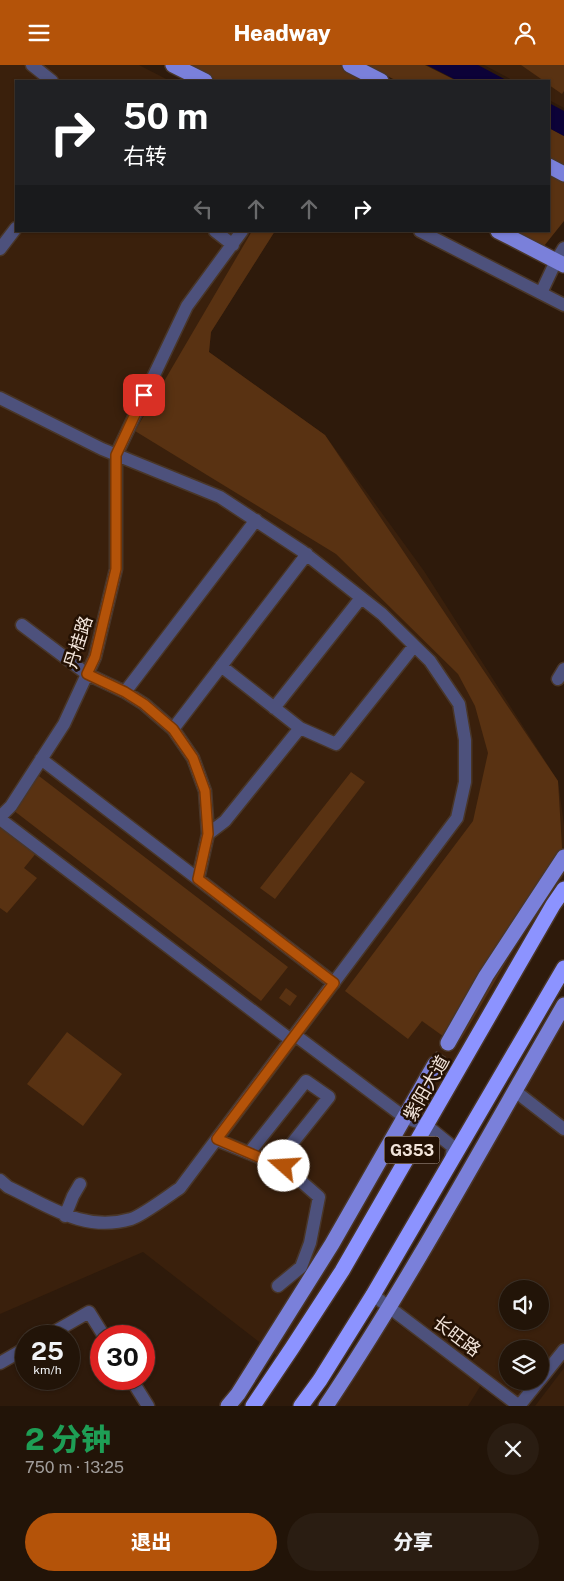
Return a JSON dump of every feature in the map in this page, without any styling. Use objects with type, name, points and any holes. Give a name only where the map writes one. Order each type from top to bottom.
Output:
[{"type":"highway","name":"紫阳大道","points":[[253,1406],[342,1271],[564,889]]},
{"type":"highway","name":"G353","points":[[302,1406],[320,1381],[373,1295],[564,968]]},
{"type":"main road","points":[[173,65],[203,80]]},
{"type":"main road","points":[[350,65],[379,80]]},
{"type":"main road","points":[[550,167],[564,174]]},
{"type":"main road","points":[[500,232],[561,258]]},
{"type":"main road","points":[[448,1043],[486,976],[564,857]]},
{"type":"main road","points":[[326,1406],[389,1307],[564,1005]]},
{"type":"main road","points":[[228,1406],[238,1394],[332,1244],[435,1064]]},
{"type":"street","points":[[32,65],[51,80]]},
{"type":"street","points":[[0,249],[15,229]]},
{"type":"street","points":[[216,232],[233,245]]},
{"type":"street","points":[[116,455],[187,306],[241,232]]},
{"type":"street","points":[[422,232],[564,305]]},
{"type":"street","points":[[541,293],[561,258]]},
{"type":"street","points":[[0,398],[116,455],[220,497],[307,554],[382,613],[430,661],[459,704],[465,739],[465,782],[457,818],[180,1188],[132,1218],[100,1224],[65,1216],[0,1181]]},
{"type":"street","name":"丹桂路","points":[[0,818],[10,806],[64,724],[95,657],[116,569],[116,455]]},
{"type":"street","points":[[125,692],[256,520]]},
{"type":"street","points":[[173,729],[307,554]]},
{"type":"street","points":[[274,708],[362,598]]},
{"type":"street","points":[[22,625],[87,674],[125,692],[144,704],[173,729],[193,758],[205,791],[208,834],[198,879]]},
{"type":"street","points":[[221,666],[300,728],[336,744],[414,645]]},
{"type":"street","points":[[208,834],[225,821],[300,728]]},
{"type":"street","points":[[41,759],[334,983]]},
{"type":"street","points":[[0,818],[293,1037],[404,1117],[426,1125],[454,1147],[451,1160]]},
{"type":"street","points":[[249,1153],[306,1081],[329,1097],[278,1161]]},
{"type":"street","points":[[514,1091],[564,1129]]},
{"type":"street","points":[[217,1139],[261,1158],[278,1161],[319,1197],[310,1243],[301,1267],[278,1286]]},
{"type":"street","points":[[65,1216],[80,1184]]},
{"type":"street","name":"长旺路","points":[[373,1295],[519,1406]]},
{"type":"street","points":[[66,1325],[89,1312],[97,1325]]},
{"type":"street","points":[[549,1369],[564,1349]]},
{"type":"street","points":[[0,1363],[15,1354]]},
{"type":"street","points":[[138,1390],[148,1406]]},
{"type":"street","points":[[519,1406],[532,1390]]},
{"type":"shaded area","points":[[0,65],[139,65],[168,80],[15,80],[15,232],[274,232],[211,332],[209,352],[325,435],[424,571],[558,781],[564,825],[564,875],[349,1257],[280,1358],[143,1252],[0,1314]]},
{"type":"shaded area","points":[[186,65],[340,65],[369,80],[216,80]]},
{"type":"shaded area","points":[[366,65],[425,65],[455,80],[395,80]]},
{"type":"shaded area","points":[[427,65],[478,65],[506,80],[456,80]]},
{"type":"shaded area","points":[[484,65],[564,65],[564,108],[550,101],[550,80],[512,80]]},
{"type":"shaded area","points":[[521,65],[564,65],[564,91],[562,94],[550,86],[550,80],[543,80]]},
{"type":"shaded area","points":[[550,104],[564,111],[564,136],[550,129]]},
{"type":"shaded area","points":[[550,129],[564,136],[564,168],[550,161]]},
{"type":"shaded area","points":[[550,173],[564,180],[564,221],[544,246],[516,232],[550,232]]},
{"type":"shaded area","points":[[251,232],[274,232],[211,332],[209,352],[325,435],[558,781],[563,864],[466,1031],[461,1039],[454,1044],[422,1021],[408,1039],[345,991],[473,821],[488,753],[475,706],[458,674],[336,554],[135,431]]},
{"type":"shaded area","points":[[351,772],[365,782],[275,899],[260,888]]},
{"type":"shaded area","points":[[39,776],[288,967],[261,1001],[13,810]]},
{"type":"shaded area","points":[[0,825],[37,852],[24,868],[37,878],[7,913],[0,908]]},
{"type":"shaded area","points":[[286,988],[297,996],[290,1006],[279,998]]},
{"type":"shaded area","points":[[564,1016],[564,1124],[521,1089]]},
{"type":"shaded area","points":[[67,1032],[122,1074],[83,1126],[27,1084]]},
{"type":"shaded area","points":[[519,1098],[564,1134],[564,1342],[549,1361],[549,1340],[499,1340],[499,1384],[396,1307]]},
{"type":"shaded area","points":[[390,1318],[481,1385],[468,1406],[330,1406]]},
{"type":"shaded area","points":[[564,1368],[564,1406],[535,1406]]},
{"type":"shaded area","points":[[507,1390],[527,1390],[520,1400]]},
{"type":"tunnel","points":[[435,1064],[448,1043]]},
{"type":"route","points":[[144,395],[116,455],[116,569],[95,657],[87,674],[125,692],[144,704],[173,729],[193,758],[205,791],[208,834],[198,879],[334,983],[217,1139],[261,1158],[278,1161],[284,1166]]}]
